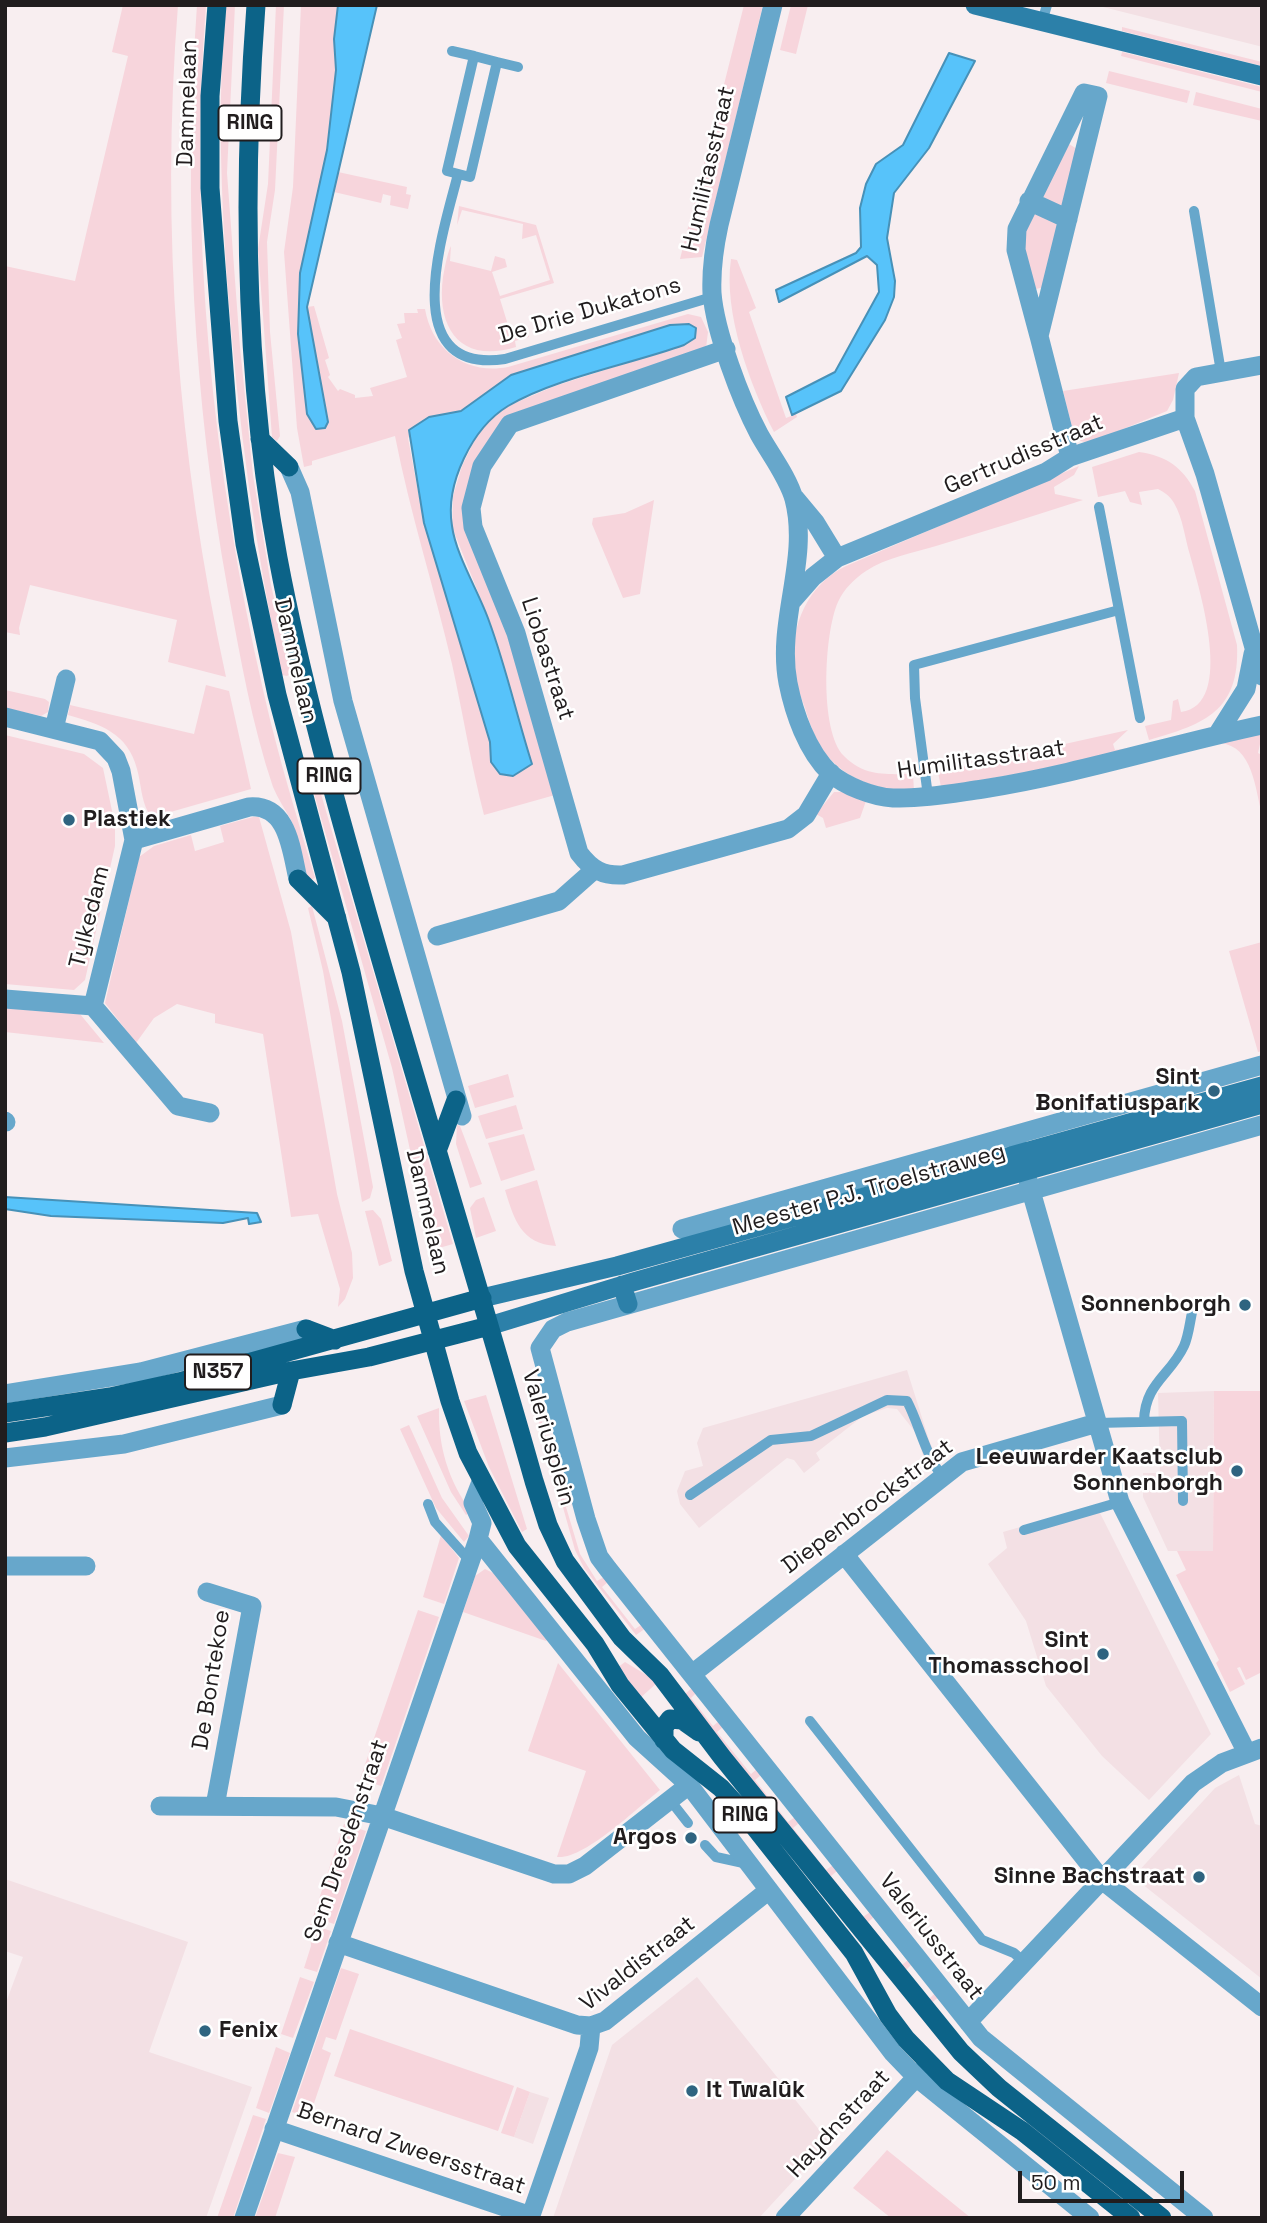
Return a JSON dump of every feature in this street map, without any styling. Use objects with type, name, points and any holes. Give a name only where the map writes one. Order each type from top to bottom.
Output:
[{"type":"main road","name":"Dammelaan","points":[[217,5],[211,96],[210,188],[230,433],[255,598],[277,695],[338,919],[426,1314]]},
{"type":"main road","name":"Dammelaan","points":[[256,5],[248,168],[247,256],[260,439],[277,555],[320,742],[482,1298]]},
{"type":"main road","points":[[975,5],[1045,14],[1262,76]]},
{"type":"main road","points":[[260,439],[289,467]]},
{"type":"main road","points":[[298,879],[338,919]]},
{"type":"main road","name":"Meester P.J. Troelstraweg","points":[[489,1326],[1262,1087]]},
{"type":"main road","name":"Meester P.J. Troelstraweg","points":[[482,1298],[1262,1104]]},
{"type":"main road","points":[[437,1151],[459,1108]]},
{"type":"main road","points":[[672,1250],[682,1229]]},
{"type":"main road","points":[[622,1285],[628,1304]]},
{"type":"main road","name":"N357","points":[[5,1413],[122,1394],[335,1340],[482,1298]]},
{"type":"main road","name":"Valeriusplein","points":[[482,1298],[548,1525],[565,1561],[622,1638],[645,1659]]},
{"type":"main road","name":"RING","points":[[426,1314],[450,1401],[481,1482],[517,1546],[595,1644],[666,1751],[720,1788],[742,1811],[854,1953],[883,2008],[906,2039],[922,2071],[947,2081],[1022,2131],[1131,2218]]},
{"type":"main road","name":"N357","points":[[5,1433],[45,1427],[291,1371],[435,1342],[489,1326]]},
{"type":"main road","points":[[306,1329],[335,1340]]},
{"type":"main road","points":[[282,1405],[291,1371]]},
{"type":"main road","name":"RING","points":[[645,1659],[931,2019],[980,2070],[1162,2218]]},
{"type":"main road","points":[[666,1751],[662,1732],[667,1721],[675,1718],[708,1739]]},
{"type":"main road","points":[[947,2081],[961,2087],[972,2087],[981,2080],[980,2070]]},
{"type":"street","name":"Humilitasstraat","points":[[773,5],[719,225],[713,258],[712,297],[726,349],[748,411],[794,497],[815,522],[837,558]]},
{"type":"street","points":[[1039,335],[1098,96],[1084,93],[1030,201],[1015,239],[1039,335],[1070,457]]},
{"type":"street","points":[[1030,201],[1068,219]]},
{"type":"street","name":"Liobastraat","points":[[594,870],[579,853],[516,633],[472,527],[471,509],[477,478],[502,433],[521,418],[726,349]]},
{"type":"street","points":[[1262,365],[1196,377],[1189,382],[1183,400],[1185,418],[1205,474],[1262,676]]},
{"type":"street","name":"Gertrudisstraat","points":[[792,602],[813,577],[837,558],[1046,472],[1070,457],[1185,418]]},
{"type":"street","name":"Dammelaan","points":[[289,467],[300,492],[342,701],[459,1108]]},
{"type":"street","name":"Humilitasstraat","points":[[794,497],[797,525],[792,602],[783,652],[788,685],[806,738],[831,773],[876,795],[891,798],[928,796],[1102,766],[1217,734],[1262,725]]},
{"type":"street","points":[[1217,734],[1246,690],[1254,651]]},
{"type":"street","points":[[54,729],[66,679]]},
{"type":"street","points":[[5,717],[100,741],[116,758],[134,840],[249,807],[264,807],[276,813],[287,836],[298,879]]},
{"type":"street","points":[[437,936],[559,901],[594,870],[623,875],[796,827],[831,773]]},
{"type":"street","name":"Tylkedam","points":[[93,1006],[134,840]]},
{"type":"street","points":[[5,999],[93,1006],[178,1106],[210,1113]]},
{"type":"street","name":"Meester P.J. Troelstraweg","points":[[542,1363],[540,1348],[553,1329],[1023,1162],[1262,1065]]},
{"type":"street","name":"Meester P.J. Troelstraweg","points":[[682,1229],[1023,1162],[1262,1125]]},
{"type":"street","points":[[968,2022],[1193,1783],[1206,1771],[1254,1750],[1121,1502],[1023,1162]]},
{"type":"street","points":[[5,1394],[141,1372],[306,1329]]},
{"type":"street","name":"Valeriusplein","points":[[542,1363],[594,1545],[608,1569]]},
{"type":"street","points":[[5,1458],[124,1444],[282,1405]]},
{"type":"street","name":"Diepenbrockstraat","points":[[692,1674],[962,1462],[1097,1423]]},
{"type":"street","name":"Sem Dresdenstraat","points":[[244,2218],[478,1539],[482,1523],[473,1503],[481,1482]]},
{"type":"street","points":[[478,1539],[637,1738],[666,1751],[689,1785],[858,2004],[922,2071],[1090,2218]]},
{"type":"street","points":[[844,1554],[1102,1880],[1262,2007]]},
{"type":"street","points":[[5,1566],[86,1566]]},
{"type":"street","name":"Valeriusstraat","points":[[608,1569],[968,2022],[999,2054],[1204,2218]]},
{"type":"street","name":"De Bontekoe","points":[[207,1592],[252,1606],[215,1806]]},
{"type":"street","points":[[645,1659],[665,1642]]},
{"type":"street","points":[[160,1806],[336,1807],[382,1816],[554,1874],[569,1874],[585,1866],[689,1785]]},
{"type":"street","name":"Vivaldistraat","points":[[531,2217],[589,2048],[591,2026],[605,2021],[769,1890]]},
{"type":"street","points":[[338,1943],[577,2025],[591,2026]]},
{"type":"street","points":[[858,2004],[883,2008]]},
{"type":"street","name":"Haydnstraat","points":[[785,2218],[922,2071]]},
{"type":"street","name":"Bernard Zweersstraat","points":[[274,2129],[531,2217]]},
{"type":"lane","points":[[452,51],[518,67]]},
{"type":"lane","name":"De Drie Dukatons","points":[[474,56],[447,171],[458,174],[470,177],[497,62]]},
{"type":"lane","name":"De Drie Dukatons","points":[[458,174],[437,265],[433,302],[439,329],[451,345],[470,356],[492,361],[505,359],[712,297]]},
{"type":"lane","points":[[1194,211],[1221,372]]},
{"type":"lane","points":[[1099,508],[1140,718]]},
{"type":"lane","points":[[928,796],[915,698],[914,665],[1119,610]]},
{"type":"lane","points":[[1144,1421],[1144,1405],[1150,1390],[1184,1346],[1193,1308]]},
{"type":"lane","points":[[690,1495],[771,1440],[811,1436],[887,1400],[907,1401],[919,1423],[930,1461],[943,1477]]},
{"type":"lane","points":[[1097,1423],[1182,1421],[1183,1501]]},
{"type":"lane","points":[[1024,1531],[1121,1502]]},
{"type":"lane","points":[[428,1504],[435,1522],[469,1560]]},
{"type":"lane","points":[[810,1721],[982,1940],[1014,1953],[1024,1962]]},
{"type":"lane","points":[[670,1800],[688,1822]]},
{"type":"lane","points":[[705,1844],[716,1857],[750,1865]]},
{"type":"shaded area","points":[[123,5],[178,5],[171,174],[177,342],[196,510],[226,677],[168,662],[177,620],[30,585],[19,628],[20,635],[5,632],[5,266],[75,281],[128,56],[112,52]]},
{"type":"shaded area","points":[[197,5],[206,5],[200,177],[209,351],[218,438],[246,610],[275,740],[315,878],[310,880],[291,820],[273,787],[253,715],[228,591],[206,445],[191,226]]},
{"type":"shaded area","points":[[226,5],[235,5],[227,173],[240,347],[253,475],[271,585],[291,673],[287,676],[282,675],[256,532],[232,340],[223,220],[221,148]]},
{"type":"shaded area","points":[[276,5],[284,5],[275,190],[267,242],[270,332],[280,436],[277,441],[272,437],[258,249],[268,184]]},
{"type":"shaded area","points":[[301,5],[338,5],[334,39],[336,70],[327,150],[300,273],[298,334],[307,414],[316,428],[325,428],[328,422],[307,307],[314,306],[329,358],[325,360],[330,375],[328,377],[338,391],[340,389],[355,395],[355,398],[373,396],[370,388],[407,377],[396,340],[402,338],[397,324],[405,323],[404,313],[418,313],[417,309],[425,309],[429,324],[443,347],[465,363],[478,367],[508,367],[688,314],[701,317],[708,332],[706,348],[517,412],[471,476],[509,636],[555,795],[484,815],[452,664],[395,436],[312,461],[312,465],[304,467],[297,428],[284,252],[293,187]],"holes":[[[691,342],[555,386],[510,405],[492,417],[476,437],[462,466],[453,496],[452,527],[490,622],[505,678],[491,761],[490,742],[424,523],[408,438],[429,417],[461,411],[511,375]]]},
{"type":"shaded area","points":[[744,5],[763,5],[702,257],[680,259]]},
{"type":"shaded area","points":[[791,5],[808,5],[796,54],[780,50]]},
{"type":"shaded area","points":[[1095,5],[1262,5],[1262,47],[1259,46]]},
{"type":"shaded area","points":[[1122,27],[1262,62],[1262,66],[1122,31]]},
{"type":"shaded area","points":[[1122,52],[1262,87],[1262,92],[1121,56]]},
{"type":"shaded area","points":[[1109,71],[1190,91],[1187,103],[1106,83]]},
{"type":"shaded area","points":[[1196,92],[1262,109],[1262,121],[1193,105]]},
{"type":"shaded area","points":[[1069,144],[1077,149],[1061,208],[1040,195]]},
{"type":"shaded area","points":[[338,172],[407,187],[406,194],[411,195],[408,209],[390,205],[391,196],[383,194],[381,203],[334,192]]},
{"type":"shaded area","points":[[459,206],[536,225],[554,283],[500,299],[512,338],[528,334],[529,337],[515,341],[516,347],[480,351],[456,338],[444,312],[443,277],[451,246],[450,261],[491,271],[495,256],[505,259],[507,267],[492,272],[500,296],[550,280],[536,235],[522,239],[523,224],[462,210],[457,225]]},
{"type":"shaded area","points":[[1032,212],[1058,224],[1044,287],[1036,289],[1021,247]]},
{"type":"shaded area","points":[[731,259],[737,260],[756,308],[749,312],[786,418],[796,414],[797,417],[774,432],[740,348],[731,302]]},
{"type":"shaded area","points":[[1179,373],[1173,400],[1167,411],[1094,441],[1075,439],[1063,391]]},
{"type":"shaded area","points":[[1139,452],[1158,456],[1173,464],[1185,475],[1195,491],[1237,645],[1232,685],[1225,700],[1215,711],[1187,728],[1149,740],[1145,726],[1171,720],[1173,701],[1178,699],[1181,712],[1198,705],[1207,689],[1210,644],[1182,522],[1172,501],[1158,489],[1139,492],[1142,505],[1130,502],[1125,491],[1098,497],[1092,467]]},
{"type":"shaded area","points":[[1079,466],[1074,475],[1054,487],[1055,494],[1083,500],[890,559],[866,571],[846,589],[833,616],[827,658],[827,704],[836,743],[844,756],[860,768],[885,774],[913,774],[914,791],[872,785],[853,777],[835,764],[816,738],[794,673],[793,652],[799,622],[804,608],[821,584],[846,566]]},
{"type":"shaded area","points":[[654,500],[640,594],[623,598],[592,524],[593,518],[625,513]]},
{"type":"shaded area","points":[[206,685],[229,691],[251,789],[160,815],[148,812],[133,757],[120,738],[91,722],[68,715],[70,705],[194,734]]},
{"type":"shaded area","points":[[5,690],[45,699],[49,702],[48,712],[41,716],[5,708]]},
{"type":"shaded area","points":[[1128,730],[1113,744],[1115,750],[1128,748],[1085,762],[941,787],[938,772]]},
{"type":"shaded area","points":[[5,735],[84,754],[103,768],[115,825],[115,846],[85,980],[74,990],[5,984]]},
{"type":"shaded area","points":[[1262,735],[1258,753],[1262,755],[1262,814],[1246,760],[1231,746],[1220,743]]},
{"type":"shaded area","points":[[310,769],[314,770],[453,1244],[432,1250],[392,1068],[308,772]]},
{"type":"shaded area","points":[[834,792],[845,792],[866,801],[860,818],[826,828],[823,818],[816,814]]},
{"type":"shaded area","points":[[259,817],[291,932],[337,1194],[352,1253],[353,1278],[345,1299],[338,1307],[340,1289],[318,1214],[291,1217],[263,1034],[215,1023],[215,1014],[177,1004],[154,1018],[136,1043],[105,1003],[139,857],[154,846],[191,835],[195,851],[224,842],[220,826]]},
{"type":"shaded area","points":[[312,906],[342,1021],[373,1187],[370,1198],[362,1202],[323,971],[308,908]]},
{"type":"shaded area","points":[[1262,942],[1262,1051],[1258,1052],[1229,951]]},
{"type":"shaded area","points":[[5,1008],[80,1014],[104,1043],[5,1032]]},
{"type":"shaded area","points":[[508,1074],[514,1097],[475,1108],[468,1086]]},
{"type":"shaded area","points":[[516,1105],[523,1129],[486,1139],[478,1116]]},
{"type":"shaded area","points":[[457,1125],[460,1126],[482,1184],[470,1188],[456,1144]]},
{"type":"shaded area","points":[[524,1134],[535,1170],[501,1181],[488,1143]]},
{"type":"shaded area","points":[[537,1180],[556,1246],[544,1244],[527,1235],[516,1220],[505,1190]]},
{"type":"shaded area","points":[[484,1197],[496,1231],[476,1238],[470,1208],[476,1200]]},
{"type":"shaded area","points":[[373,1210],[381,1219],[392,1261],[379,1266],[365,1211]]},
{"type":"shaded area","points":[[907,1370],[929,1440],[934,1452],[941,1453],[926,1465],[916,1433],[897,1409],[887,1408],[863,1416],[816,1453],[820,1460],[804,1473],[794,1460],[787,1458],[699,1528],[680,1504],[677,1491],[685,1471],[703,1466],[697,1443],[703,1428]]},
{"type":"shaded area","points":[[541,1379],[542,1384],[532,1388],[547,1440],[554,1438],[556,1445],[549,1447],[564,1499],[571,1498],[573,1504],[566,1507],[580,1554],[597,1581],[604,1577],[608,1582],[602,1587],[635,1629],[644,1623],[646,1628],[636,1635],[584,1568],[575,1550],[528,1383]]},
{"type":"shaded area","points":[[1214,1391],[1213,1551],[1168,1551],[1143,1497],[1143,1473],[1160,1473],[1158,1393]]},
{"type":"shaded area","name":"Leeuwarder Kaatsclub Sonnenborgh","points":[[1214,1391],[1262,1391],[1262,1672],[1246,1680],[1240,1667],[1237,1668],[1245,1684],[1230,1692],[1216,1663],[1219,1660],[1176,1575],[1186,1570],[1177,1551],[1213,1551]]},
{"type":"shaded area","points":[[486,1395],[527,1529],[522,1532],[489,1467],[464,1401]]},
{"type":"shaded area","points":[[439,1408],[440,1435],[446,1462],[456,1487],[471,1511],[466,1515],[451,1492],[417,1416]]},
{"type":"shaded area","points":[[409,1425],[442,1498],[469,1536],[464,1542],[436,1508],[400,1429]]},
{"type":"shaded area","name":"Sint Thomasschool","points":[[1096,1505],[1211,1734],[1149,1800],[1102,1756],[1046,1686],[1026,1621],[988,1564],[1007,1548],[1003,1532]]},
{"type":"shaded area","points":[[441,1535],[459,1558],[444,1604],[423,1597]]},
{"type":"shaded area","points":[[485,1569],[493,1573],[550,1637],[546,1641],[463,1612],[475,1576]]},
{"type":"shaded area","points":[[418,1610],[439,1617],[381,1786],[360,1779]]},
{"type":"shaded area","points":[[625,1662],[658,1682],[639,1699],[617,1668]]},
{"type":"shaded area","points":[[558,1663],[660,1790],[595,1842],[568,1856],[557,1857],[586,1771],[528,1751]]},
{"type":"shaded area","points":[[694,1686],[698,1691],[691,1698],[713,1726],[719,1721],[723,1727],[717,1732],[751,1774],[757,1769],[761,1775],[755,1780],[788,1822],[795,1817],[799,1823],[793,1828],[826,1870],[833,1865],[837,1871],[831,1876],[863,1917],[870,1912],[874,1917],[868,1922],[902,1965],[908,1960],[911,1965],[906,1970],[929,1999],[936,1992],[940,1996],[929,2005],[684,1695]]},
{"type":"shaded area","name":"Sinne Bachstraat","points":[[1239,1775],[1255,1824],[1262,1826],[1262,1979],[1137,1880],[1135,1875],[1215,1788]]},
{"type":"shaded area","points":[[344,1824],[366,1831],[334,1924],[313,1917]]},
{"type":"shaded area","points":[[5,1879],[188,1942],[149,2052],[252,2087],[206,2218],[5,2218],[5,2005],[23,1957],[5,1951]]},
{"type":"shaded area","points":[[310,1924],[331,1931],[317,1972],[304,1968],[311,1946]]},
{"type":"shaded area","points":[[341,1968],[359,1974],[336,2040],[326,2037],[322,2049],[331,2053],[309,2118],[292,2112]]},
{"type":"shaded area","points":[[300,1977],[314,1982],[293,2038],[281,2034]]},
{"type":"shaded area","name":"It Twalûk","points":[[697,1977],[829,2142],[759,2218],[553,2218],[612,2045]]},
{"type":"shaded area","points":[[350,2029],[514,2086],[498,2131],[334,2076]]},
{"type":"shaded area","points":[[276,2047],[290,2053],[269,2113],[256,2108]]},
{"type":"shaded area","points":[[517,2087],[530,2092],[514,2137],[501,2133]]},
{"type":"shaded area","points":[[530,2092],[549,2098],[533,2144],[514,2137]]},
{"type":"shaded area","points":[[253,2115],[266,2119],[233,2218],[217,2218]]},
{"type":"shaded area","points":[[887,2150],[971,2218],[891,2218],[853,2188]]},
{"type":"shaded area","points":[[278,2153],[295,2157],[275,2218],[255,2218]]},
{"type":"water","points":[[338,5],[377,5],[307,307],[328,422],[325,428],[316,429],[307,414],[298,334],[300,273],[327,150],[336,70],[334,39]]},
{"type":"water","points":[[949,53],[975,61],[929,148],[894,193],[887,238],[895,281],[894,297],[885,320],[841,391],[792,415],[786,397],[835,372],[879,292],[877,265],[867,256],[779,302],[776,290],[856,253],[861,247],[860,208],[866,184],[876,164],[903,145]]},
{"type":"water","points":[[689,324],[696,328],[695,338],[684,345],[570,379],[508,406],[483,428],[464,458],[453,493],[451,510],[454,538],[495,638],[532,764],[513,776],[500,774],[491,762],[490,742],[424,523],[409,430],[429,417],[461,411],[511,375],[670,325]]},
{"type":"water","points":[[5,1197],[257,1213],[261,1222],[249,1224],[248,1218],[223,1223],[51,1216],[5,1209]]},
{"type":"place","name":"Plastiek","points":[[69,820]]},
{"type":"place","name":"Sint Bonifatiuspark","points":[[1214,1091]]},
{"type":"place","name":"Sonnenborgh","points":[[1245,1305]]},
{"type":"place","name":"Leeuwarder Kaatsclub Sonnenborgh","points":[[1237,1471]]},
{"type":"place","name":"Sint Thomasschool","points":[[1103,1654]]},
{"type":"place","name":"Argos","points":[[691,1838]]},
{"type":"place","name":"Sinne Bachstraat","points":[[1199,1877]]},
{"type":"place","name":"Fenix","points":[[205,2031]]},
{"type":"place","name":"It Twalûk","points":[[692,2091]]}]
